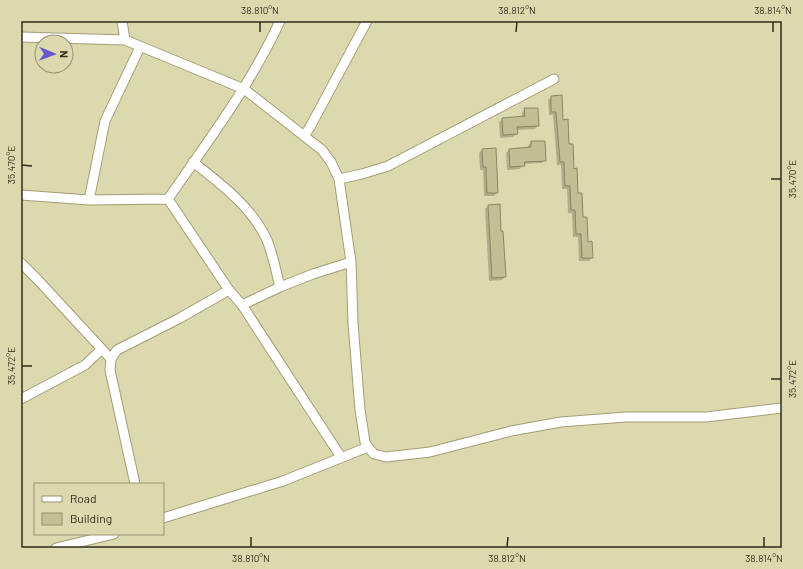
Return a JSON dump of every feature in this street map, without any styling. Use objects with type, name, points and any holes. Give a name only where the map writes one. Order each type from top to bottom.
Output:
[{"type":"street","points":[[122,21],[125,40]]},
{"type":"street","points":[[168,200],[193,162],[223,122],[244,89],[280,21]]},
{"type":"street","points":[[304,136],[367,21]]},
{"type":"street","points":[[21,36],[125,40],[244,89],[322,150],[340,179],[351,262],[357,381],[363,426],[368,447],[374,454],[382,457],[430,452],[511,431],[561,422],[626,417],[706,417],[782,408]]},
{"type":"street","points":[[89,200],[105,121],[140,47]]},
{"type":"street","points":[[340,179],[388,166],[554,79]]},
{"type":"street","points":[[193,162],[229,190],[254,217],[269,246],[280,287]]},
{"type":"street","points":[[21,196],[89,200],[168,200]]},
{"type":"street","points":[[168,200],[229,290],[242,305],[341,457]]},
{"type":"street","points":[[242,305],[280,287],[313,274],[351,262]]},
{"type":"street","points":[[21,263],[111,359]]},
{"type":"street","points":[[135,483],[110,370],[111,359],[118,350],[180,318],[229,290]]},
{"type":"street","points":[[21,399],[85,365],[102,349]]},
{"type":"street","points":[[164,518],[283,481],[368,447]]},
{"type":"street","points":[[56,548],[110,535]]},
{"type":"building","points":[[562,95],[563,120],[568,119],[569,144],[573,144],[574,169],[577,168],[578,193],[582,193],[583,217],[587,217],[588,242],[592,241],[593,258],[582,258],[581,234],[576,234],[575,210],[571,210],[570,186],[565,186],[564,162],[560,162],[556,112],[551,112],[551,96]]},
{"type":"building","points":[[524,108],[538,108],[539,126],[517,127],[518,134],[503,135],[502,118],[525,116]]},
{"type":"building","points":[[531,141],[545,141],[546,161],[524,162],[525,166],[510,167],[509,149],[531,147]]},
{"type":"building","points":[[496,148],[498,193],[487,193],[486,167],[483,167],[482,149]]},
{"type":"building","points":[[500,204],[501,231],[503,231],[506,277],[492,278],[488,205]]}]
